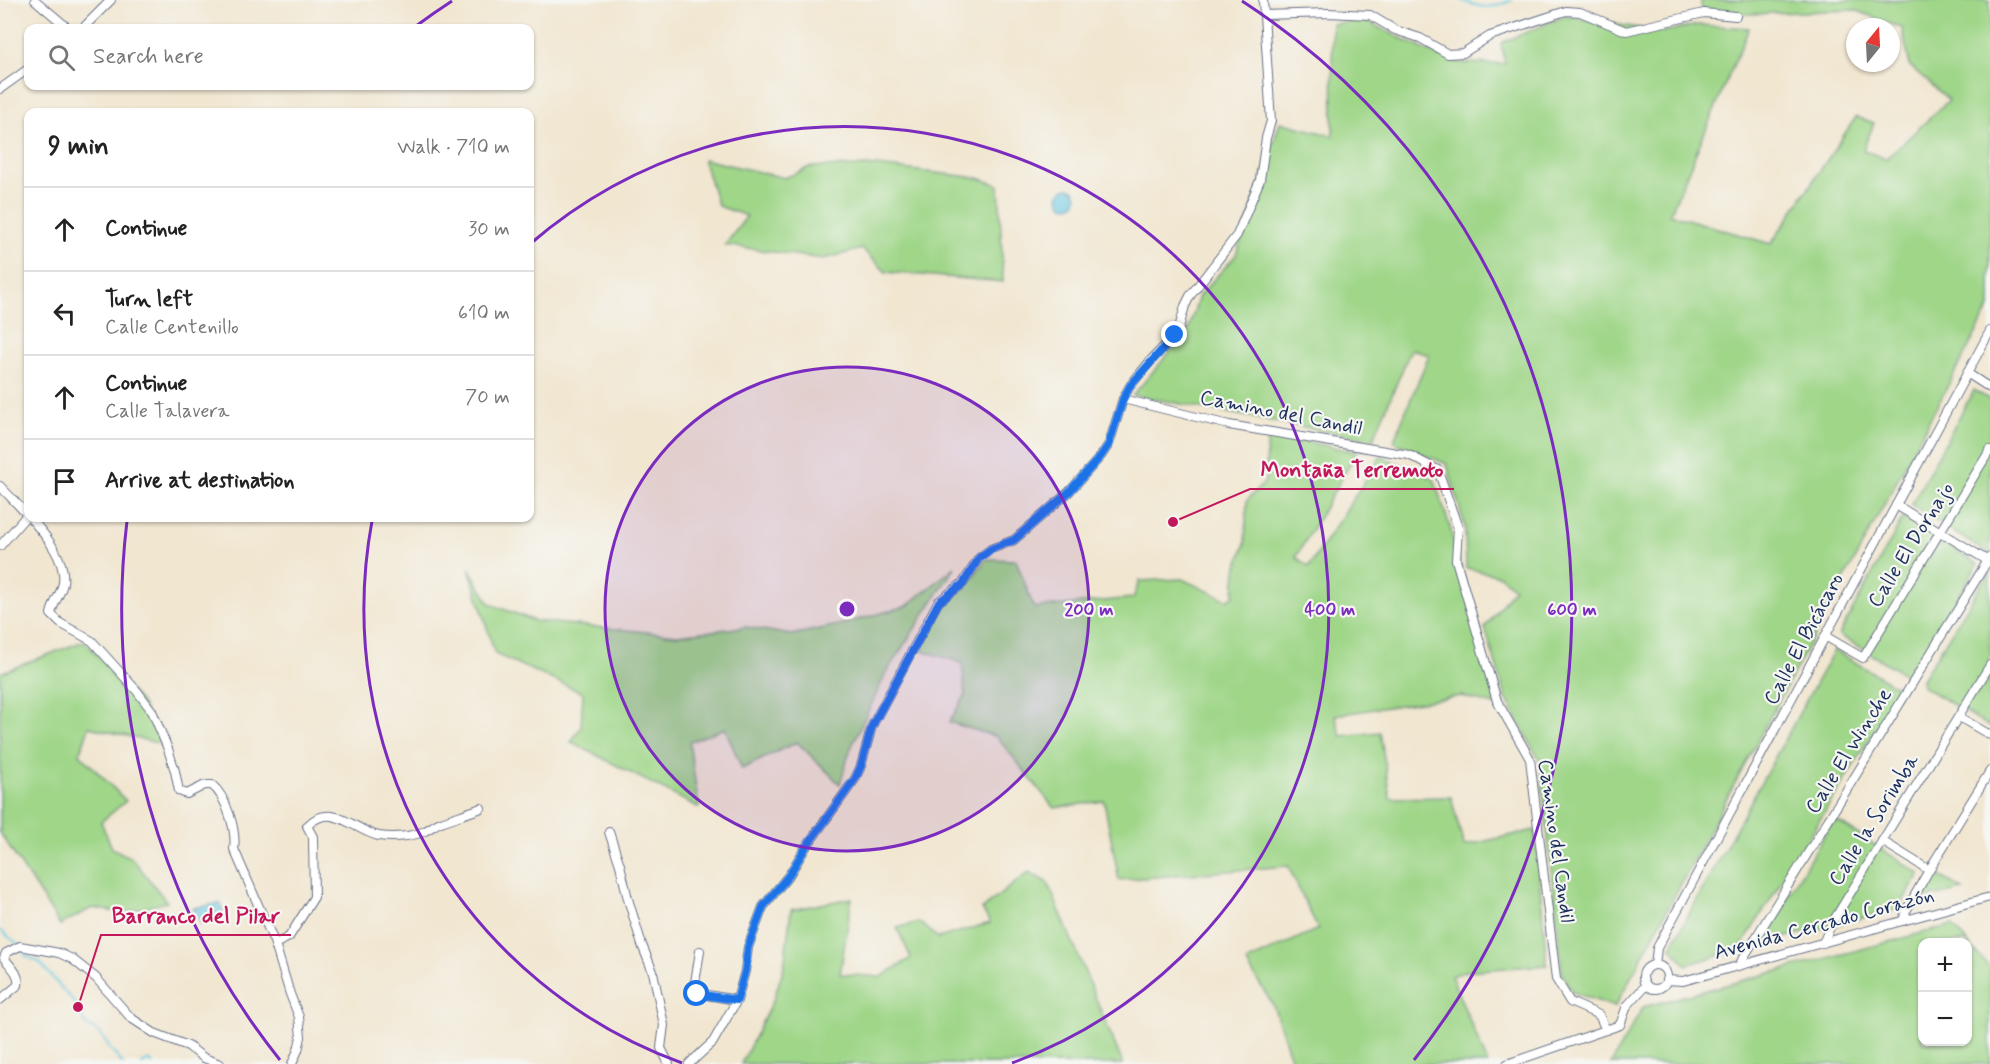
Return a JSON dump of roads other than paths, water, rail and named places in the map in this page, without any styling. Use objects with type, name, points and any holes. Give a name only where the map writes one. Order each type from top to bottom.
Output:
[{"type":"street","points":[[35,0],[63,24]]},
{"type":"street","points":[[86,24],[111,0]]},
{"type":"street","points":[[689,1064],[713,1042],[737,1000],[745,971],[748,947],[763,907],[789,875],[806,847],[855,779],[872,726],[939,602],[963,584],[979,558],[991,549],[1014,540],[1069,492],[1101,456],[1109,444],[1123,399],[1130,386],[1175,335],[1190,296],[1237,235],[1260,180],[1271,121],[1263,0]]},
{"type":"street","points":[[1264,15],[1328,13],[1370,15],[1395,30],[1420,38],[1448,54],[1462,53],[1490,36],[1566,11],[1580,12],[1626,31],[1704,13],[1736,16]]},
{"type":"street","points":[[0,89],[24,72]]},
{"type":"street","name":"Calle El Bicácaro","points":[[1655,965],[1657,948],[1990,331]]},
{"type":"street","points":[[1967,373],[1990,388]]},
{"type":"street","name":"Camino del Candil","points":[[1123,399],[1229,425],[1409,455],[1437,470],[1458,528],[1456,560],[1497,701],[1530,759],[1556,979],[1570,1002],[1599,1015],[1606,1030]]},
{"type":"street","name":"Calle El Dornajo","points":[[1825,636],[1863,658],[1990,450]]},
{"type":"street","points":[[0,486],[24,512]]},
{"type":"street","points":[[1896,505],[1989,560]]},
{"type":"street","points":[[0,546],[24,518]]},
{"type":"street","points":[[32,522],[56,552],[63,574],[63,584],[52,606],[51,614],[60,623],[92,641],[152,711],[168,749],[178,791],[187,794],[209,784],[216,788],[230,816],[234,849],[275,944],[301,1026],[298,1050],[292,1064]]},
{"type":"street","name":"Calle El Winche","points":[[1739,965],[1989,560]]},
{"type":"street","name":"Calle la Sorimba","points":[[1823,943],[1832,923],[1990,665]]},
{"type":"street","points":[[1959,717],[1990,735]]},
{"type":"street","points":[[1903,921],[1906,911],[1929,870],[1990,771]]},
{"type":"street","points":[[275,944],[289,937],[314,897],[313,837],[307,826],[315,819],[327,816],[339,817],[372,834],[400,837],[424,831],[481,808]]},
{"type":"street","points":[[609,832],[642,945],[653,972],[664,1025],[661,1048],[669,1064]]},
{"type":"street","points":[[1882,841],[1929,870]]},
{"type":"street","name":"Avenida Cercado Corazón","points":[[1666,980],[1683,981],[1990,897]]},
{"type":"street","points":[[0,1000],[18,986],[19,982],[15,970],[4,958],[6,953],[20,946],[59,953],[72,959],[96,978],[131,1018],[154,1034],[189,1046],[204,1058],[220,1064]]},
{"type":"street","points":[[700,951],[695,993],[737,1000]]},
{"type":"street","points":[[1655,965],[1661,967],[1666,973],[1666,980],[1664,985],[1652,989],[1643,980],[1643,974],[1647,968],[1655,965]]},
{"type":"street","points":[[1508,1064],[1620,1025],[1627,1005],[1646,985]]},
{"type":"street","points":[[1537,1054],[1541,1064]]},
{"type":"water","points":[[1064,188],[1072,188],[1077,193],[1075,204],[1064,206],[1059,201],[1059,193]]},
{"type":"water","points":[[220,903],[224,913],[201,924],[193,908]]},
{"type":"waterway","points":[[1461,0],[1486,7],[1512,0]]},
{"type":"waterway","points":[[0,930],[19,945]]},
{"type":"waterway","points":[[22,949],[26,956],[39,962],[78,1007],[85,1024],[100,1033],[123,1064]]},
{"type":"waterway","points":[[142,1064],[149,1060],[153,1064]]},
{"type":"place","name":"Montaña Terremoto","points":[[1173,522]]},
{"type":"place","name":"Barranco del Pilar","points":[[78,1007]]}]
